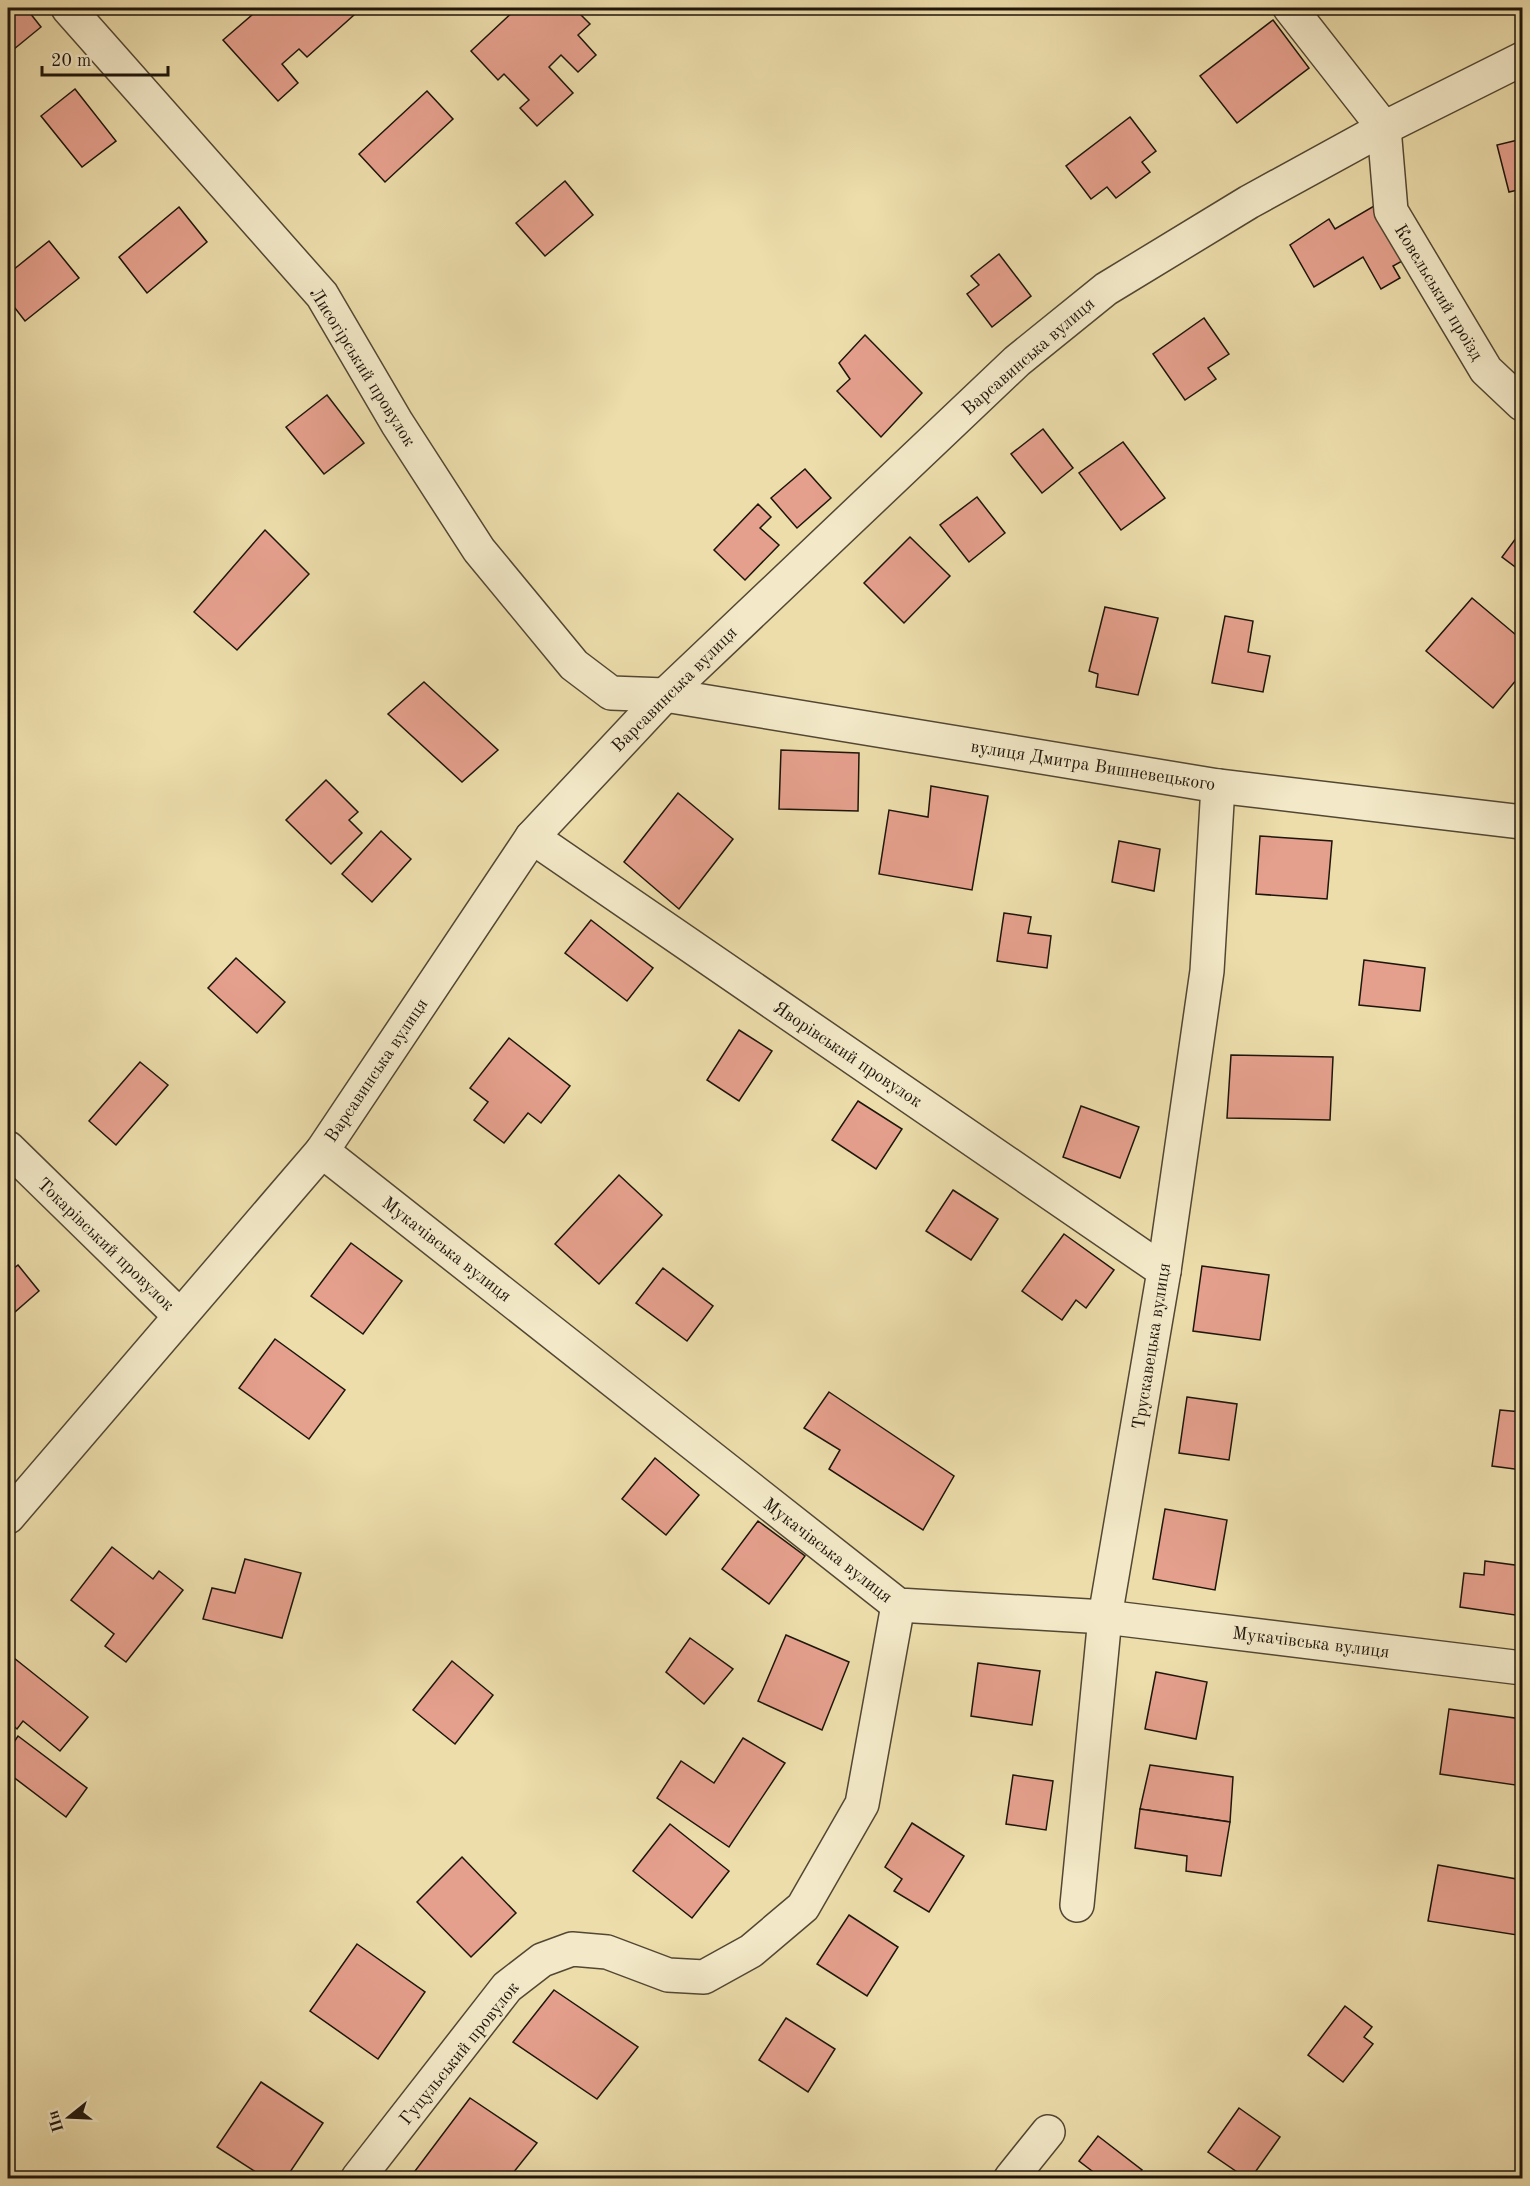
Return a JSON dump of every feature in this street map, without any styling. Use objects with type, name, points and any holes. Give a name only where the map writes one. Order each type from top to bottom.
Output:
[{"type":"street","name":"Лисогірський провулок","points":[[68,8],[322,295],[398,423],[479,550],[574,665],[611,693],[664,695]]},
{"type":"street","points":[[1290,8],[1384,128]]},
{"type":"street","name":"Варсавинська вулиця","points":[[8,1517],[322,1150],[531,837],[664,695],[1017,361],[1106,289],[1249,202],[1384,128],[1522,59]]},
{"type":"street","name":"Ковельський проїзд","points":[[1384,128],[1391,211],[1486,370],[1522,404]]},
{"type":"street","name":"вулиця Дмитра Вишневецького","points":[[664,695],[1218,786],[1522,822]]},
{"type":"street","name":"Трускавецька вулиця","points":[[1077,1905],[1106,1617],[1164,1271],[1207,971],[1218,786]]},
{"type":"street","name":"Яворівський провулок","points":[[531,837],[1164,1271]]},
{"type":"street","name":"Токарівський провулок","points":[[8,1148],[179,1315]]},
{"type":"street","name":"Мукачівська вулиця","points":[[322,1150],[898,1605],[1106,1617],[1522,1668]]},
{"type":"street","name":"Гуцульський провулок","points":[[358,2178],[507,1988],[542,1960],[572,1949],[607,1952],[668,1975],[704,1977],[751,1951],[803,1906],[862,1804],[898,1605]]},
{"type":"street","points":[[1011,2178],[1048,2132]]},
{"type":"building","points":[[8,8],[26,8],[41,27],[8,54]]},
{"type":"building","points":[[260,8],[347,8],[354,15],[307,57],[299,49],[282,64],[298,83],[278,101],[223,40]]},
{"type":"building","points":[[517,8],[574,8],[590,24],[578,35],[596,55],[578,72],[561,55],[549,67],[573,93],[537,126],[520,108],[529,100],[504,74],[498,80],[471,51]]},
{"type":"building","points":[[1273,20],[1309,68],[1237,123],[1200,76]]},
{"type":"building","points":[[75,89],[116,141],[82,167],[41,116]]},
{"type":"building","points":[[427,91],[453,119],[385,182],[359,154]]},
{"type":"building","points":[[1130,117],[1156,151],[1142,162],[1150,172],[1116,198],[1107,187],[1091,199],[1066,166]]},
{"type":"building","points":[[1522,139],[1522,189],[1509,192],[1497,145]]},
{"type":"building","points":[[565,181],[593,215],[545,256],[516,223]]},
{"type":"building","points":[[1374,206],[1404,260],[1393,266],[1400,278],[1381,289],[1363,257],[1314,287],[1290,245],[1329,219],[1335,229]]},
{"type":"building","points":[[179,207],[207,242],[147,293],[119,257]]},
{"type":"building","points":[[49,241],[79,278],[25,321],[8,299],[8,274]]},
{"type":"building","points":[[999,254],[1031,296],[992,327],[967,294],[979,285],[971,276]]},
{"type":"building","points":[[1204,318],[1229,354],[1208,368],[1216,379],[1185,400],[1153,354]]},
{"type":"building","points":[[865,335],[922,393],[881,437],[837,391],[850,379],[839,363]]},
{"type":"building","points":[[327,395],[364,443],[324,474],[286,427]]},
{"type":"building","points":[[1043,429],[1073,468],[1042,493],[1011,454]]},
{"type":"building","points":[[1123,442],[1165,498],[1121,530],[1079,473]]},
{"type":"building","points":[[805,469],[831,498],[797,528],[771,498]]},
{"type":"building","points":[[977,497],[1005,533],[969,562],[940,525]]},
{"type":"building","points":[[758,504],[771,517],[760,528],[779,545],[745,580],[714,550]]},
{"type":"building","points":[[265,530],[309,574],[237,650],[194,612]]},
{"type":"building","points":[[1522,530],[1522,572],[1502,557]]},
{"type":"building","points":[[910,537],[950,576],[904,623],[864,583]]},
{"type":"building","points":[[1472,598],[1522,640],[1522,673],[1493,708],[1426,651]]},
{"type":"building","points":[[1105,607],[1158,618],[1138,695],[1096,687],[1098,674],[1089,671]]},
{"type":"building","points":[[1225,616],[1253,621],[1248,652],[1270,656],[1263,692],[1212,683]]},
{"type":"building","points":[[424,682],[498,750],[462,782],[388,714]]},
{"type":"building","points":[[781,750],[859,753],[858,811],[779,809]]},
{"type":"building","points":[[326,780],[358,812],[349,820],[362,833],[331,864],[286,820]]},
{"type":"building","points":[[931,786],[988,796],[972,890],[879,874],[889,810],[928,817]]},
{"type":"building","points":[[678,793],[733,839],[679,909],[624,862]]},
{"type":"building","points":[[381,831],[411,859],[372,902],[342,874]]},
{"type":"building","points":[[1260,836],[1332,841],[1327,899],[1256,894]]},
{"type":"building","points":[[1119,841],[1160,849],[1154,891],[1112,882]]},
{"type":"building","points":[[1004,913],[1031,917],[1028,933],[1051,936],[1047,968],[997,961]]},
{"type":"building","points":[[591,920],[653,968],[627,1001],[565,953]]},
{"type":"building","points":[[236,958],[285,1002],[257,1033],[208,988]]},
{"type":"building","points":[[1364,960],[1425,968],[1420,1011],[1359,1005]]},
{"type":"building","points":[[739,1030],[772,1051],[739,1101],[707,1080]]},
{"type":"building","points":[[509,1038],[570,1086],[541,1123],[528,1113],[504,1143],[474,1120],[488,1102],[470,1088]]},
{"type":"building","points":[[1231,1055],[1333,1057],[1330,1120],[1227,1118]]},
{"type":"building","points":[[140,1062],[168,1085],[116,1145],[89,1121]]},
{"type":"building","points":[[858,1101],[902,1129],[876,1169],[832,1140]]},
{"type":"building","points":[[1081,1106],[1139,1127],[1120,1178],[1063,1157]]},
{"type":"building","points":[[619,1175],[662,1215],[599,1284],[555,1244]]},
{"type":"building","points":[[1522,1177],[1522,1218],[1516,1217]]},
{"type":"building","points":[[953,1190],[998,1219],[971,1260],[926,1231]]},
{"type":"building","points":[[1064,1234],[1114,1270],[1086,1308],[1076,1300],[1062,1320],[1022,1291]]},
{"type":"building","points":[[351,1243],[402,1281],[363,1334],[311,1296]]},
{"type":"building","points":[[18,1265],[39,1291],[8,1318],[8,1273]]},
{"type":"building","points":[[1202,1266],[1269,1275],[1260,1340],[1193,1331]]},
{"type":"building","points":[[663,1268],[713,1306],[687,1341],[636,1303]]},
{"type":"building","points":[[275,1339],[345,1390],[309,1439],[239,1388]]},
{"type":"building","points":[[829,1392],[954,1476],[923,1530],[829,1469],[840,1450],[804,1428]]},
{"type":"building","points":[[1187,1397],[1237,1404],[1229,1460],[1179,1453]]},
{"type":"building","points":[[1500,1410],[1522,1412],[1522,1470],[1492,1466]]},
{"type":"building","points":[[655,1458],[699,1495],[666,1535],[622,1499]]},
{"type":"building","points":[[1165,1509],[1227,1520],[1215,1590],[1153,1579]]},
{"type":"building","points":[[758,1521],[805,1556],[769,1604],[722,1569]]},
{"type":"building","points":[[112,1547],[153,1579],[159,1571],[183,1590],[126,1662],[105,1646],[114,1634],[71,1600]]},
{"type":"building","points":[[245,1559],[301,1573],[282,1638],[203,1619],[212,1588],[235,1593]]},
{"type":"building","points":[[1485,1561],[1522,1566],[1522,1616],[1460,1607],[1464,1573],[1484,1575]]},
{"type":"building","points":[[786,1635],[849,1662],[822,1730],[758,1701]]},
{"type":"building","points":[[690,1638],[733,1669],[704,1704],[666,1672]]},
{"type":"building","points":[[14,1658],[88,1717],[60,1751],[23,1721],[17,1729],[8,1721],[8,1667]]},
{"type":"building","points":[[452,1661],[493,1695],[455,1744],[413,1710]]},
{"type":"building","points":[[978,1663],[1040,1671],[1032,1725],[971,1716]]},
{"type":"building","points":[[1156,1672],[1207,1682],[1196,1739],[1145,1729]]},
{"type":"building","points":[[1449,1709],[1522,1719],[1522,1786],[1440,1774]]},
{"type":"building","points":[[18,1736],[87,1788],[66,1817],[8,1773],[8,1751]]},
{"type":"building","points":[[743,1738],[785,1763],[729,1847],[657,1798],[681,1761],[714,1783]]},
{"type":"building","points":[[1150,1765],[1233,1777],[1230,1822],[1140,1809]]},
{"type":"building","points":[[1013,1775],[1053,1781],[1046,1830],[1006,1824]]},
{"type":"building","points":[[1140,1809],[1230,1822],[1221,1876],[1186,1871],[1187,1856],[1135,1848]]},
{"type":"building","points":[[912,1823],[964,1856],[929,1912],[894,1891],[902,1879],[885,1867]]},
{"type":"building","points":[[670,1824],[729,1871],[692,1918],[633,1871]]},
{"type":"building","points":[[462,1857],[516,1913],[471,1957],[417,1902]]},
{"type":"building","points":[[1438,1865],[1522,1880],[1522,1902],[1517,1935],[1428,1921]]},
{"type":"building","points":[[849,1915],[898,1947],[867,1996],[817,1964]]},
{"type":"building","points":[[357,1944],[425,1992],[378,2059],[310,2011]]},
{"type":"building","points":[[554,1990],[638,2047],[597,2099],[513,2042]]},
{"type":"building","points":[[1345,2006],[1372,2027],[1364,2037],[1373,2044],[1343,2082],[1308,2055]]},
{"type":"building","points":[[786,2018],[835,2049],[808,2092],[759,2060]]},
{"type":"building","points":[[261,2082],[323,2123],[286,2178],[265,2178],[217,2147]]},
{"type":"building","points":[[470,2098],[537,2143],[509,2178],[425,2178],[415,2171]]},
{"type":"building","points":[[1239,2108],[1280,2137],[1251,2178],[1246,2178],[1208,2152]]},
{"type":"building","points":[[1098,2136],[1142,2170],[1136,2178],[1092,2178],[1096,2174],[1079,2161]]}]
